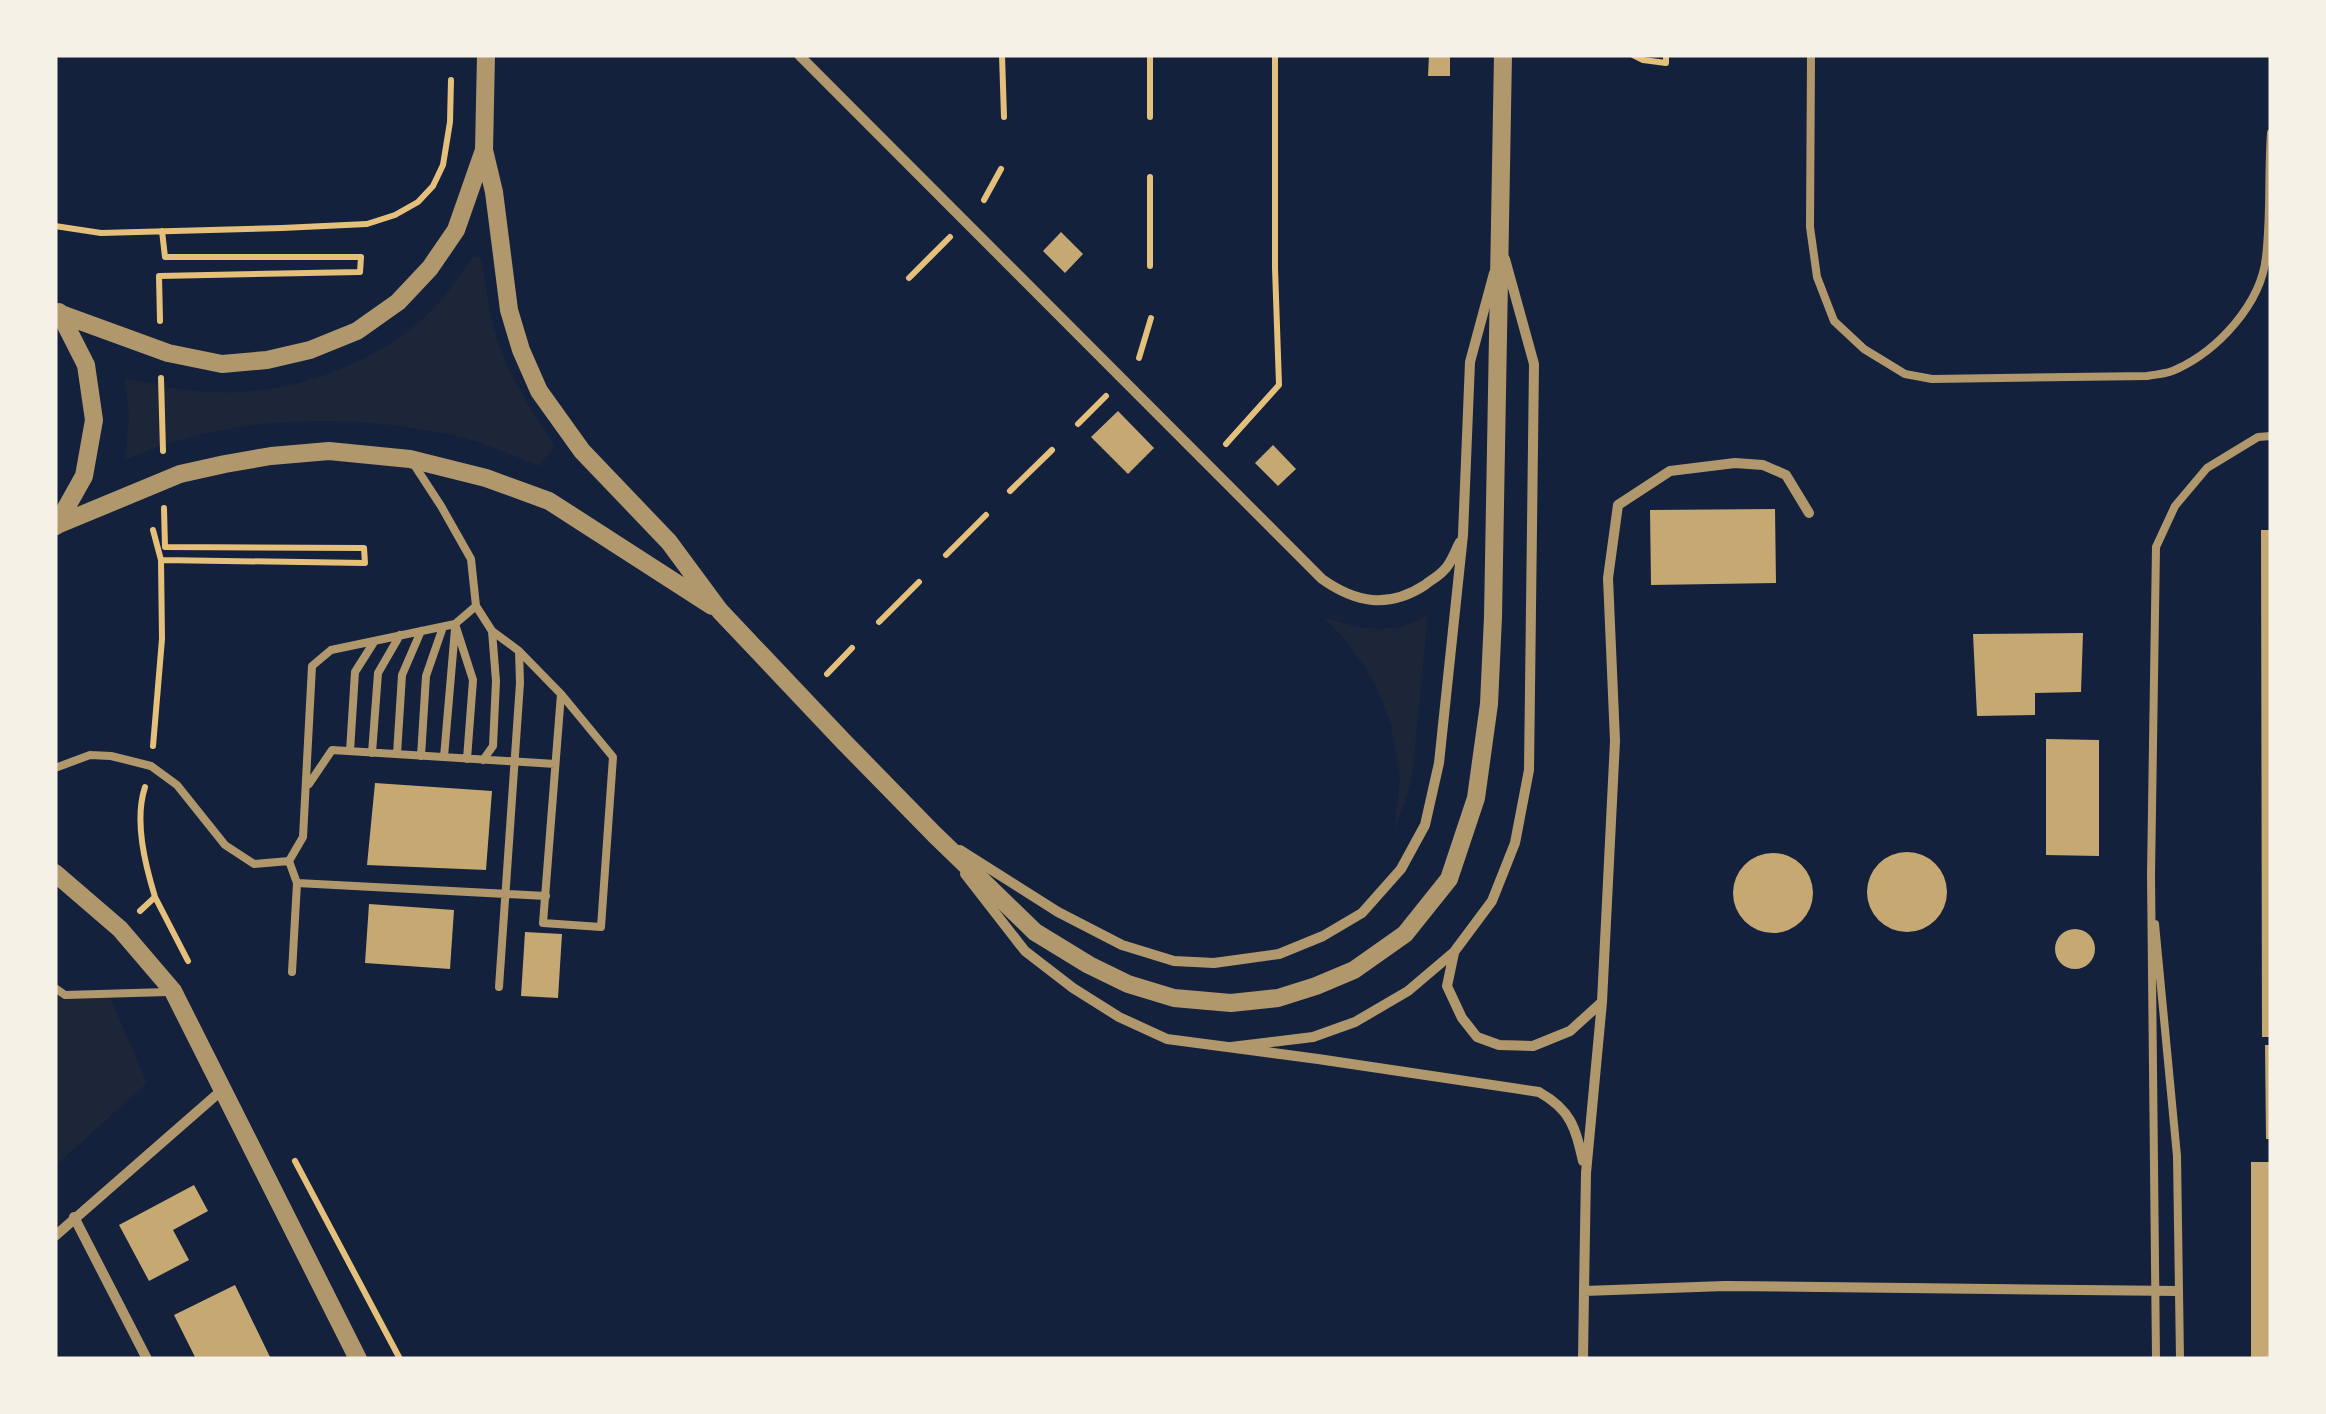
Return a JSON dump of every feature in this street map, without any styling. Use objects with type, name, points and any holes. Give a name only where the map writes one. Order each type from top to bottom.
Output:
[{"type":"street","points":[[486,55],[484,150],[494,192],[509,310],[520,350],[538,390],[582,451],[669,542],[720,612],[934,834],[1035,932],[1128,984],[1174,998],[1231,1003],[1278,998],[1354,970],[1405,934],[1449,879],[1476,798],[1492,652],[1503,55]]},
{"type":"street","points":[[798,55],[1322,579],[1362,600],[1385,601],[1406,596],[1446,569],[1463,535]]},
{"type":"street","points":[[58,311],[168,353],[222,364],[267,360],[310,350],[357,331],[398,302],[430,268],[456,230],[484,150]]},
{"type":"street","points":[[934,834],[1058,912],[1122,945],[1174,962],[1214,962],[1279,954],[1323,936],[1362,912],[1401,869],[1425,826],[1439,763],[1463,535],[1470,362],[1501,244]]},
{"type":"street","points":[[1231,1048],[1313,1037],[1355,1022],[1408,991],[1454,952],[1492,901],[1515,842],[1529,770],[1534,364],[1501,244]]},
{"type":"street","points":[[56,526],[84,476],[94,420],[86,364],[58,311]]},
{"type":"street","points":[[56,526],[180,474],[225,464],[329,451],[410,459],[486,478],[549,501],[720,612]]},
{"type":"street","points":[[1583,1359],[1586,1173],[1602,1002],[1614,741],[1608,578],[1618,505],[1670,471],[1736,463],[1763,464],[1786,474],[1809,513]]},
{"type":"street","points":[[934,834],[1024,951],[1119,1017],[1167,1039],[1539,1092],[1558,1103],[1574,1124],[1586,1173]]},
{"type":"street","points":[[55,873],[120,929],[172,992],[358,1359]]},
{"type":"street","points":[[1454,952],[1446,986],[1476,1037],[1499,1045],[1533,1046],[1570,1031],[1602,1002]]},
{"type":"street","points":[[55,1236],[222,1090]]},
{"type":"street","points":[[74,1217],[147,1359]]},
{"type":"street","points":[[1584,1291],[1725,1286],[2178,1291]]},
{"type":"lane","points":[[1811,55],[1810,227],[1817,277],[1834,321],[1864,350],[1905,374],[1932,380],[2147,376],[2174,372],[2204,354],[2229,330],[2254,296],[2266,261],[2271,133]]},
{"type":"lane","points":[[2156,1359],[2151,875],[2156,547],[2175,506],[2208,468],[2258,437],[2271,436]]},
{"type":"lane","points":[[410,459],[471,559],[476,606],[492,631],[520,651],[561,694],[613,758],[600,927],[543,923],[561,694]]},
{"type":"lane","points":[[292,972],[297,883],[289,861],[303,836],[312,666],[331,650],[455,624],[476,606]]},
{"type":"lane","points":[[444,757],[455,624]]},
{"type":"lane","points":[[455,624],[473,680],[468,759]]},
{"type":"lane","points":[[421,756],[426,676],[444,627]]},
{"type":"lane","points":[[397,754],[402,674],[420,631]]},
{"type":"lane","points":[[483,760],[493,746],[496,681],[492,631]]},
{"type":"lane","points":[[372,753],[378,673],[400,636]]},
{"type":"lane","points":[[350,751],[355,672],[375,641]]},
{"type":"lane","points":[[500,987],[520,651]]},
{"type":"lane","points":[[306,788],[332,750],[555,764]]},
{"type":"lane","points":[[55,768],[90,755],[151,766],[177,785],[225,846],[254,864],[289,861]]},
{"type":"lane","points":[[2151,875],[2177,1156],[2180,1359]]},
{"type":"lane","points":[[297,883],[546,896]]},
{"type":"lane","points":[[55,988],[65,995],[172,992]]},
{"type":"path","points":[[1002,55],[1004,118]]},
{"type":"path","points":[[1150,55],[1150,117]]},
{"type":"path","points":[[1226,444],[1279,385],[1275,55]]},
{"type":"path","points":[[1633,55],[1666,63],[1666,55]]},
{"type":"path","points":[[55,226],[101,233],[367,224],[394,215],[418,202],[433,186],[443,165],[451,80]]},
{"type":"path","points":[[984,200],[1001,170]]},
{"type":"path","points":[[1150,177],[1150,266]]},
{"type":"path","points":[[160,334],[159,276],[360,272],[360,257],[165,257],[162,231]]},
{"type":"path","points":[[908,278],[950,237]]},
{"type":"path","points":[[1140,358],[1150,318]]},
{"type":"path","points":[[161,372],[163,469]]},
{"type":"path","points":[[1078,424],[1107,395]]},
{"type":"path","points":[[1010,491],[1052,450]]},
{"type":"path","points":[[161,560],[365,563],[364,548],[164,546],[164,508]]},
{"type":"path","points":[[946,556],[986,515]]},
{"type":"path","points":[[120,929],[155,897],[142,834],[142,796],[151,766],[162,639],[161,560],[153,530]]},
{"type":"path","points":[[878,622],[919,582]]},
{"type":"path","points":[[827,674],[852,648]]},
{"type":"shaded area","points":[[477,256],[481,258],[501,350],[518,387],[554,446],[539,466],[452,435],[329,421],[244,426],[163,445],[125,460],[129,418],[125,378],[188,390],[236,392],[290,385],[342,369],[390,344],[421,321]]},
{"type":"shaded area","points":[[1428,615],[1412,778],[1394,834],[1400,777],[1391,725],[1374,681],[1349,644],[1322,616],[1376,629],[1402,626]]},
{"type":"shaded area","points":[[55,988],[65,995],[108,993],[147,1083],[55,1166]]},
{"type":"building","points":[[1429,55],[1450,55],[1450,76],[1428,76]]},
{"type":"building","points":[[1061,232],[1083,254],[1065,273],[1043,251]]},
{"type":"building","points":[[1118,411],[1154,448],[1128,474],[1091,437]]},
{"type":"building","points":[[1273,445],[1296,469],[1278,486],[1255,463]]},
{"type":"building","points":[[1775,509],[1776,583],[1651,585],[1650,510]]},
{"type":"building","points":[[2261,530],[2271,530],[2271,1037],[2262,1037]]},
{"type":"building","points":[[2083,633],[2081,692],[2035,693],[2035,715],[1977,716],[1973,634]]},
{"type":"building","points":[[2046,739],[2099,740],[2099,856],[2046,855]]},
{"type":"building","points":[[375,783],[492,791],[486,870],[367,865]]},
{"type":"building","points":[[1907,852],[1922,855],[1935,864],[1944,877],[1944,907],[1935,920],[1922,929],[1907,932],[1892,929],[1879,920],[1870,907],[1867,892],[1870,877],[1879,864],[1892,855]]},
{"type":"building","points":[[1765,853],[1781,853],[1802,864],[1813,893],[1802,922],[1781,933],[1765,933],[1751,927],[1739,915],[1733,901],[1733,885],[1739,871],[1751,859]]},
{"type":"building","points":[[369,904],[454,910],[450,969],[365,963]]},
{"type":"building","points":[[2075,929],[2089,935],[2095,949],[2089,963],[2075,969],[2061,963],[2055,949],[2061,935]]},
{"type":"building","points":[[525,932],[562,934],[558,998],[521,996]]},
{"type":"building","points":[[2265,1045],[2271,1045],[2271,1139],[2266,1139]]},
{"type":"building","points":[[2251,1162],[2271,1162],[2271,1359],[2251,1359]]},
{"type":"building","points":[[194,1185],[208,1211],[173,1230],[189,1260],[149,1281],[119,1225]]},
{"type":"building","points":[[235,1285],[271,1359],[196,1359],[174,1315]]}]
